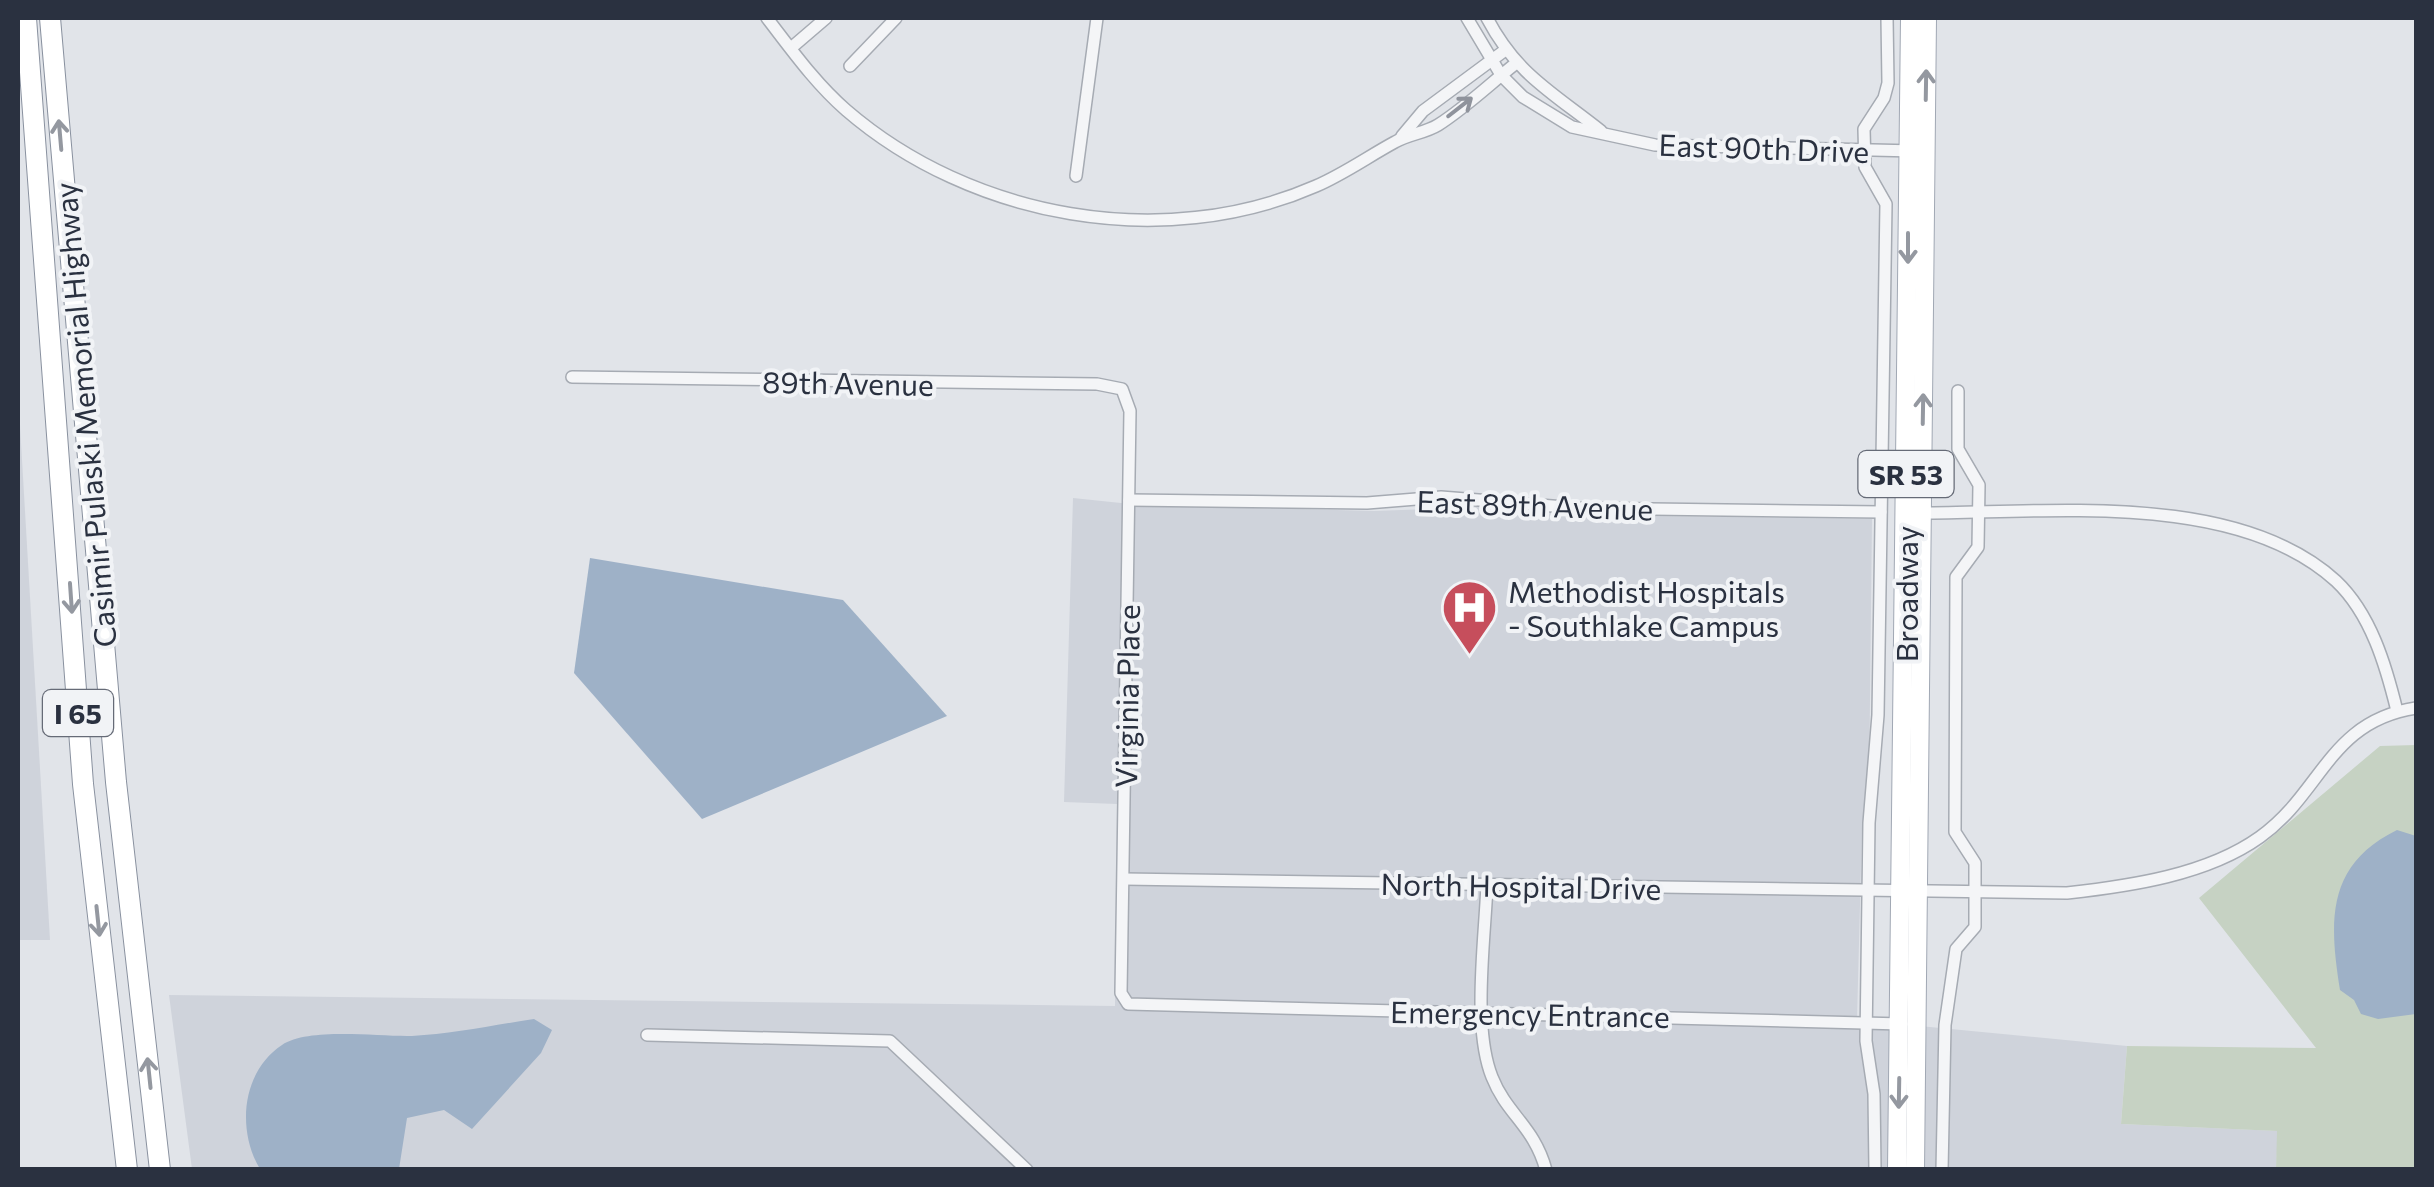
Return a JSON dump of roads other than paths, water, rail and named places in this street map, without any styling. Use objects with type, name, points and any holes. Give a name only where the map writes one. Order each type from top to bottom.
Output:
[{"type":"highway","name":"Casimir Pulaski Memorial Highway","points":[[26,18],[83,784],[126,1170]]},
{"type":"highway","name":"Casimir Pulaski Memorial Highway","points":[[50,18],[116,782],[160,1170]]},
{"type":"main road","name":"Broadway","points":[[1897,1170],[1922,513],[1917,152],[1910,18]]},
{"type":"main road","name":"Broadway","points":[[1915,1170],[1916,1049],[1910,891],[1917,152],[1927,18]]},
{"type":"street","points":[[767,18],[846,110],[937,171],[1004,197],[1096,218],[1168,221],[1278,200],[1344,173],[1399,140],[1436,126],[1515,64]]},
{"type":"street","points":[[790,48],[826,18]]},
{"type":"street","points":[[850,66],[896,18]]},
{"type":"street","points":[[1076,176],[1097,18]]},
{"type":"street","name":"East 90th Drive","points":[[1467,18],[1489,62],[1560,122],[1655,145],[1917,152]]},
{"type":"street","name":"East 90th Drive","points":[[1487,18],[1515,64],[1604,134]]},
{"type":"street","points":[[1874,1170],[1867,1020],[1886,204],[1868,180],[1864,150],[1866,121],[1879,108],[1888,83],[1887,18]]},
{"type":"street","points":[[1399,140],[1423,110],[1504,51]]},
{"type":"street","name":"89th Avenue","points":[[572,377],[1097,384],[1122,389]]},
{"type":"street","name":"Virginia Place","points":[[1122,389],[1130,411],[1121,993],[1128,1004]]},
{"type":"street","points":[[1942,1170],[1945,1025],[1956,949],[1975,927],[1973,856],[1955,832],[1956,577],[1978,547],[1979,485],[1958,449],[1958,391]]},
{"type":"street","name":"East 89th Avenue","points":[[1129,500],[1367,503],[1441,496],[1578,508],[1881,512]]},
{"type":"street","points":[[1922,513],[2141,513],[2220,526],[2291,550],[2337,582],[2359,610],[2380,650],[2398,711]]},
{"type":"street","name":"North Hospital Drive","points":[[1124,878],[1975,892],[2106,889],[2222,858],[2259,838],[2290,811],[2331,752],[2354,734],[2398,711],[2416,708]]},
{"type":"street","points":[[1486,884],[1487,1062],[1493,1079],[1539,1143],[1546,1170]]},
{"type":"street","name":"Emergency Entrance","points":[[1128,1004],[1900,1022]]},
{"type":"street","points":[[1900,1022],[1916,1049]]},
{"type":"street","points":[[646,1035],[890,1040],[1026,1170]]},
{"type":"water","points":[[590,558],[843,600],[947,716],[702,819],[574,673]]},
{"type":"water","points":[[2397,830],[2416,836],[2416,1014],[2378,1019],[2361,1014],[2354,1000],[2340,990],[2334,918],[2345,878],[2357,860]]},
{"type":"water","points":[[534,1019],[552,1030],[541,1053],[472,1129],[444,1110],[407,1118],[399,1169],[260,1169],[248,1137],[247,1103],[258,1070],[282,1045],[309,1036],[427,1035]]},
{"type":"place","name":"Methodist Hospitals - Southlake Campus","points":[[1469,656]]}]
